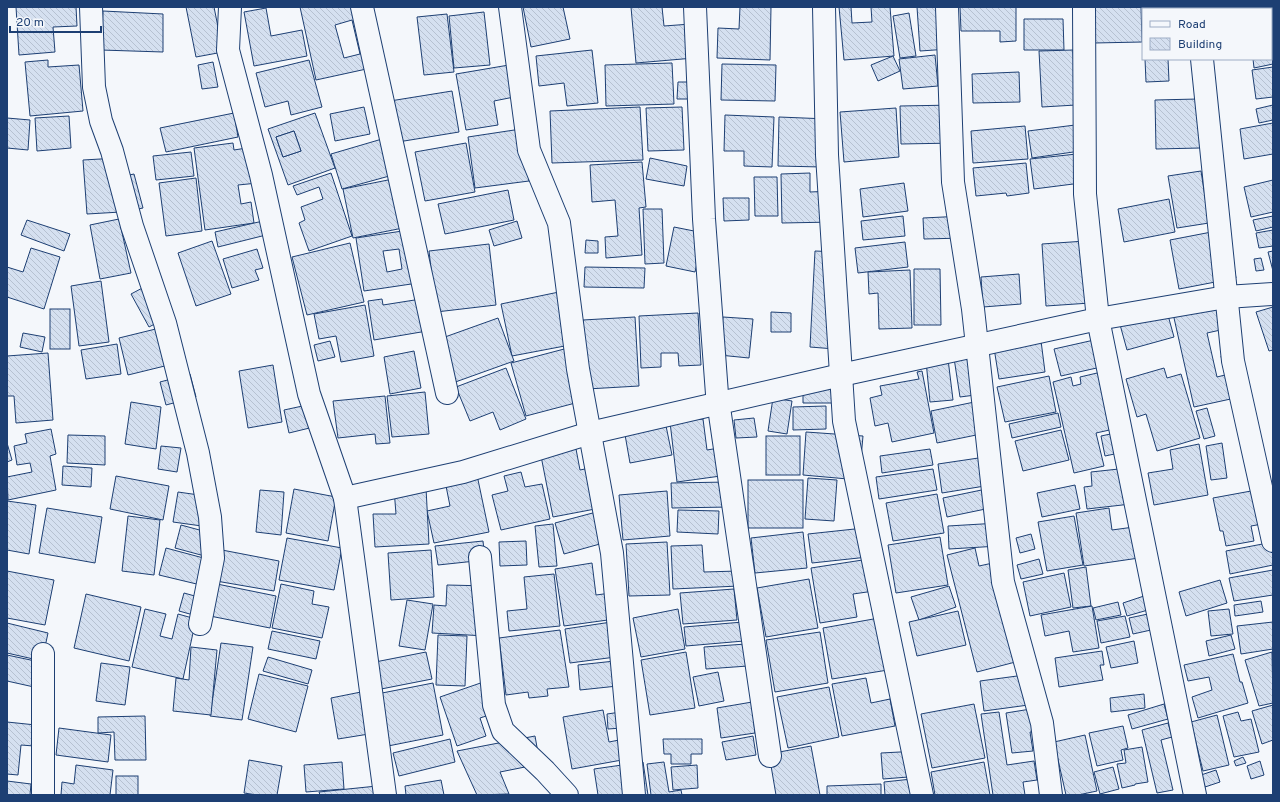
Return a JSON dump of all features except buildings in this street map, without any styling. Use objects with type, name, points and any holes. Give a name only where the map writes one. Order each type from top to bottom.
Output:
[{"type":"lane","points":[[91,7],[94,87],[101,121],[112,151],[132,226],[165,323],[198,453],[210,517],[213,558],[200,624]]},
{"type":"lane","points":[[230,7],[228,50],[261,175],[309,394],[345,498],[385,795]]},
{"type":"lane","points":[[362,7],[447,393]]},
{"type":"lane","points":[[510,7],[530,150],[559,223],[578,369],[612,553],[634,795]]},
{"type":"lane","points":[[695,7],[704,219],[719,403],[770,756]]},
{"type":"lane","points":[[824,7],[827,155],[844,421],[922,795]]},
{"type":"lane","points":[[947,7],[954,182],[973,309],[1003,582],[1042,723],[1051,795]]},
{"type":"lane","points":[[1084,7],[1085,194],[1098,319],[1195,795]]},
{"type":"lane","points":[[1202,60],[1232,361],[1273,541]]},
{"type":"lane","points":[[345,498],[463,472],[590,433],[841,375],[1098,319],[1226,298],[1273,294]]},
{"type":"lane","points":[[480,557],[494,705],[498,718],[504,732],[545,771],[567,795]]},
{"type":"lane","points":[[42,654],[43,795]]}]
